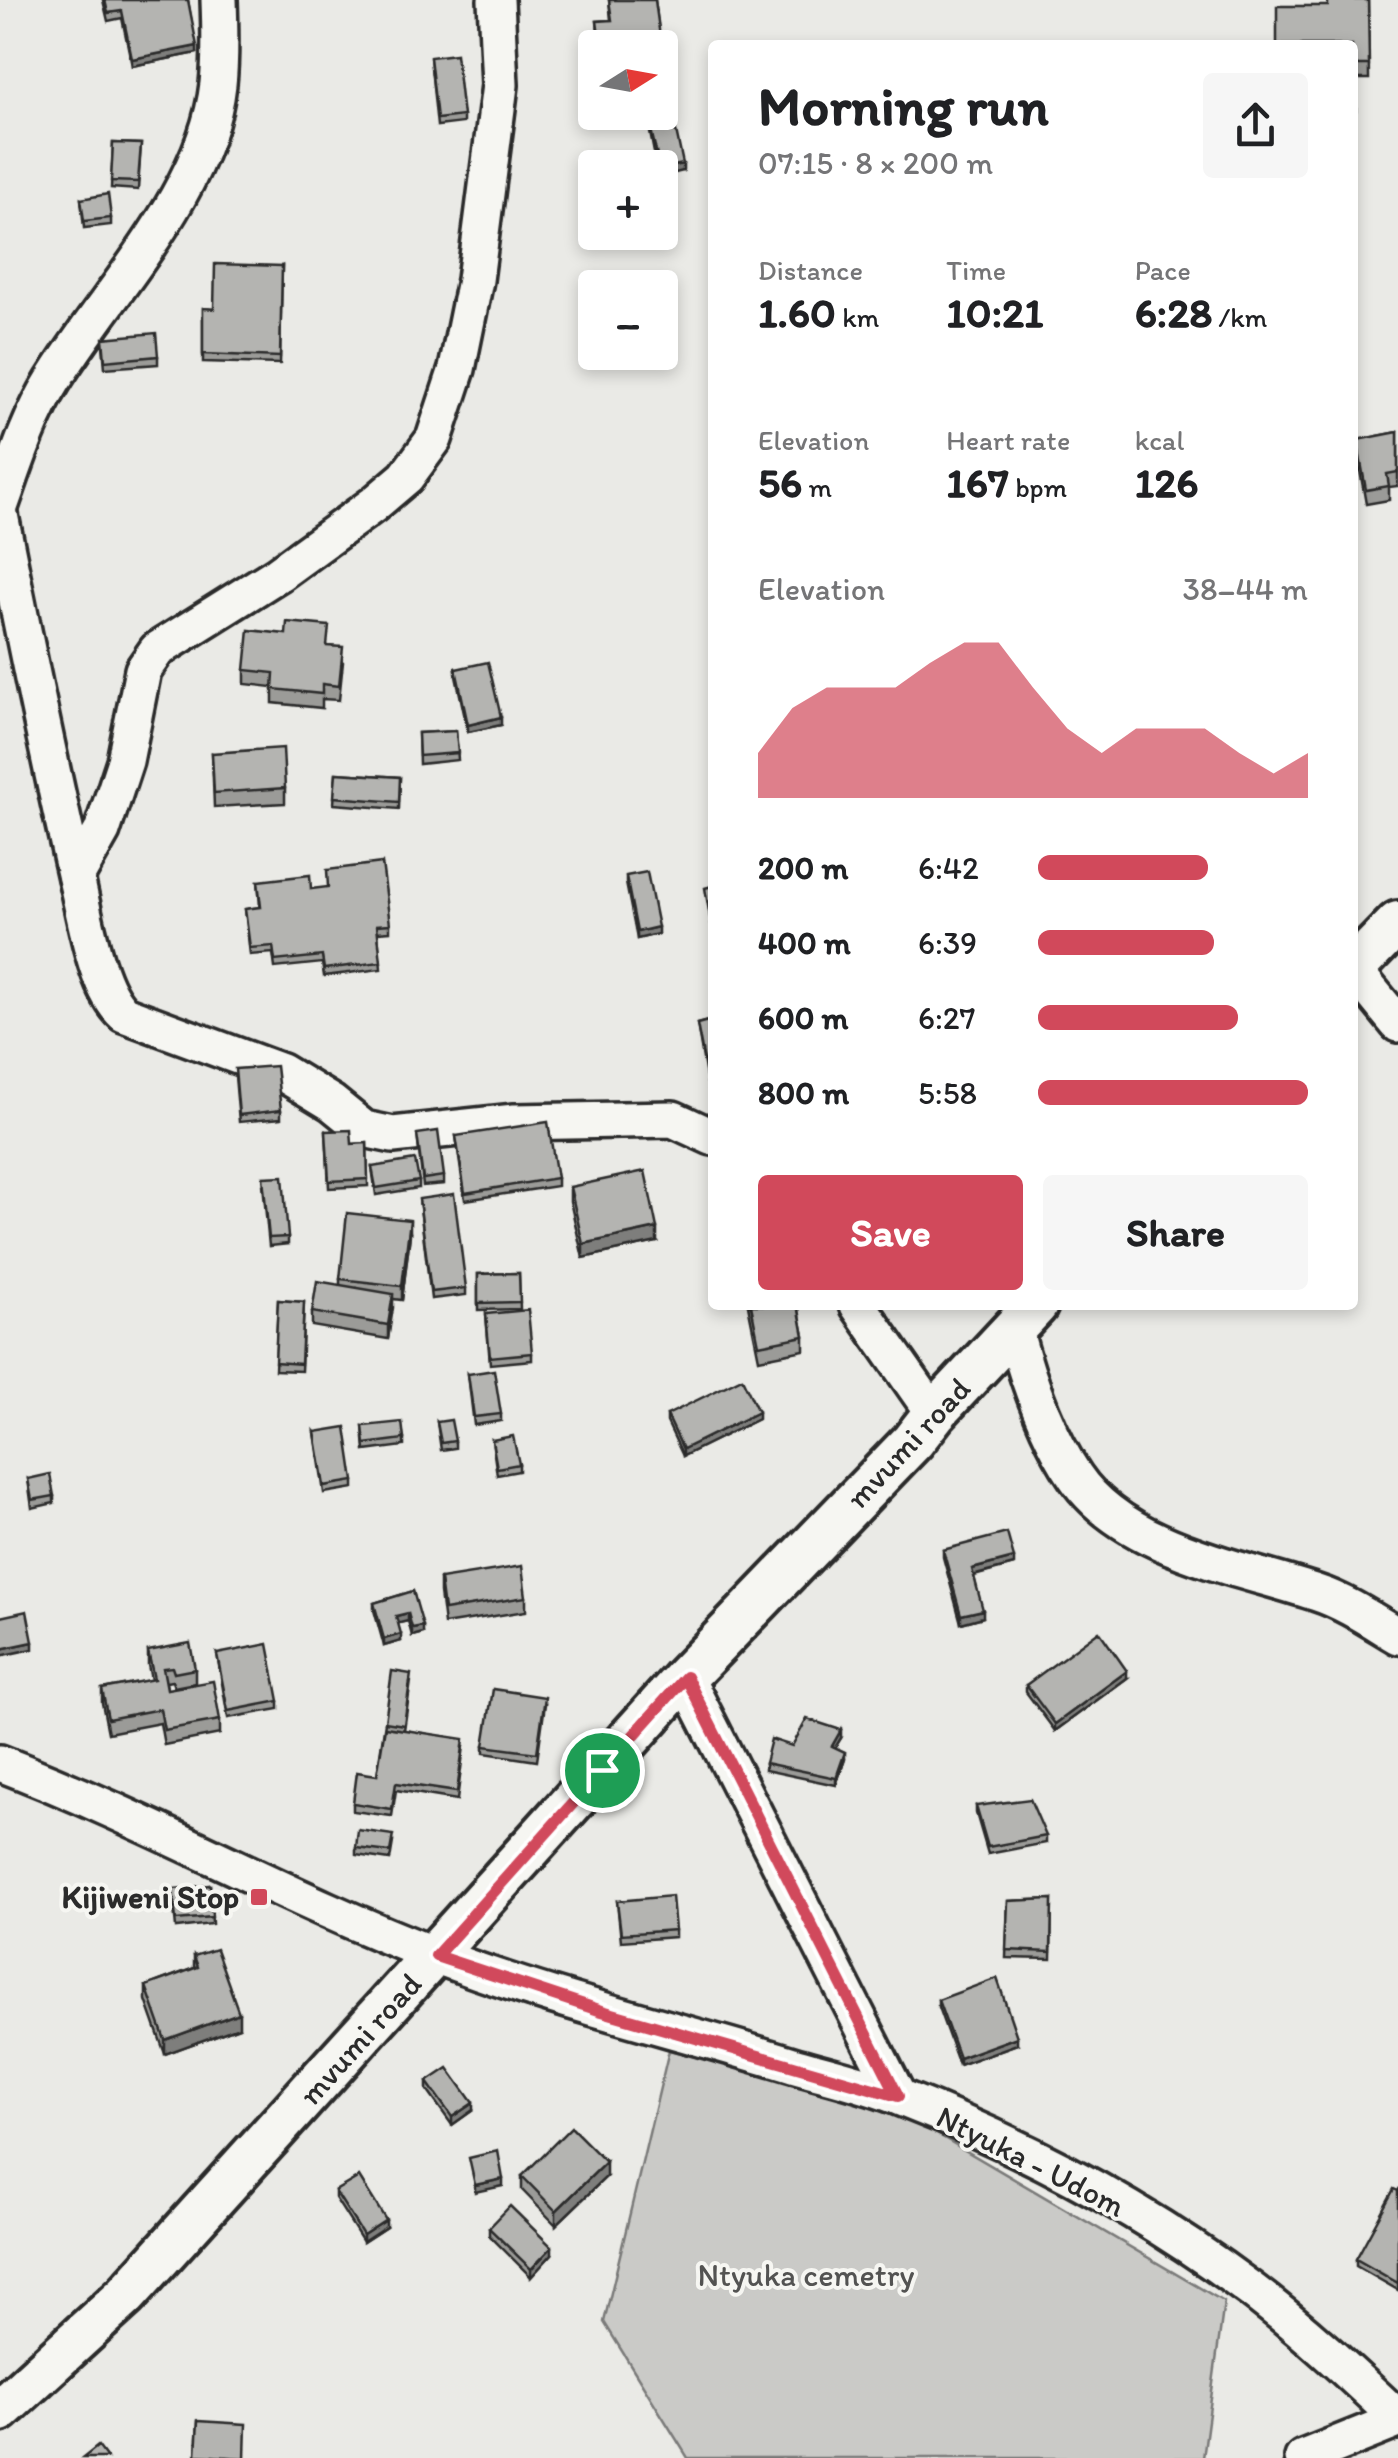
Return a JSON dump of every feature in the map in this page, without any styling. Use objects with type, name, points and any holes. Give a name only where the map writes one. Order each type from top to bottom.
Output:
[{"type":"street","points":[[0,507],[52,383],[136,264],[177,196],[204,137],[218,86],[219,0]]},
{"type":"street","points":[[76,877],[102,831],[125,761],[142,670],[156,650],[278,574],[373,505],[406,477],[434,439],[457,369],[476,280],[500,85],[496,0]]},
{"type":"street","points":[[0,516],[50,775],[106,990],[124,1014],[281,1072],[332,1102],[364,1128],[393,1135],[515,1122],[673,1119],[708,1135]]},
{"type":"street","points":[[1358,965],[1398,923]]},
{"type":"street","points":[[1358,976],[1398,1024]]},
{"type":"street","points":[[861,1310],[934,1414]]},
{"type":"street","points":[[1025,1316],[1026,1376],[1076,1477],[1112,1512],[1146,1536],[1204,1559],[1322,1594],[1398,1636]]},
{"type":"street","name":"mvumi road","points":[[0,2410],[126,2295],[686,1677],[913,1441],[1025,1316]]},
{"type":"street","points":[[686,1677],[898,2096]]},
{"type":"street","name":"Ntyuka - Udom","points":[[0,1763],[140,1820],[317,1905],[436,1956],[602,2011],[898,2096],[1035,2158],[1177,2239],[1250,2289],[1316,2342],[1398,2419]]},
{"type":"street","points":[[1303,2458],[1398,2419]]},
{"type":"green space","name":"Ntyuka cemetry","points":[[669,2050],[891,2107],[1224,2302],[1203,2458],[688,2458],[604,2322]]},
{"type":"building","points":[[105,0],[188,0],[197,46],[132,59],[122,11],[108,13]]},
{"type":"building","points":[[609,0],[655,0],[659,30],[598,30],[597,21],[612,20]]},
{"type":"building","points":[[1328,0],[1368,0],[1369,65],[1358,65],[1358,40],[1277,40],[1277,6],[1328,6]]},
{"type":"building","points":[[456,54],[463,116],[437,119],[430,57]]},
{"type":"building","points":[[651,130],[676,130],[683,164],[678,165],[678,150],[656,150]]},
{"type":"building","points":[[113,143],[141,144],[138,182],[111,181]]},
{"type":"building","points":[[108,194],[111,218],[84,221],[81,199]]},
{"type":"building","points":[[215,264],[282,266],[280,357],[203,354],[203,308],[214,309]]},
{"type":"building","points":[[156,333],[158,356],[105,361],[103,338]]},
{"type":"building","points":[[1398,432],[1398,472],[1387,474],[1389,486],[1366,490],[1358,440]]},
{"type":"building","points":[[287,622],[329,626],[327,646],[343,647],[339,686],[322,684],[322,694],[273,689],[274,673],[245,670],[249,630],[286,634]]},
{"type":"building","points":[[488,662],[501,717],[468,725],[456,669]]},
{"type":"building","points":[[456,731],[458,753],[419,756],[418,733]]},
{"type":"building","points":[[283,748],[285,788],[214,793],[212,753]]},
{"type":"building","points":[[336,773],[400,777],[399,802],[334,797]]},
{"type":"building","points":[[382,863],[390,924],[377,925],[381,962],[324,969],[322,956],[275,961],[273,946],[250,948],[245,909],[261,907],[258,881],[310,875],[311,889],[328,887],[327,870]]},
{"type":"building","points":[[647,872],[658,927],[637,932],[626,876]]},
{"type":"building","points":[[708,1021],[708,1082],[697,1024]]},
{"type":"building","points":[[276,1066],[281,1110],[239,1115],[235,1069]]},
{"type":"building","points":[[548,1122],[557,1178],[465,1193],[456,1136]]},
{"type":"building","points":[[351,1130],[352,1144],[367,1143],[368,1179],[329,1181],[326,1131]]},
{"type":"building","points":[[438,1131],[444,1176],[423,1179],[417,1134]]},
{"type":"building","points":[[415,1160],[419,1181],[376,1188],[372,1167]]},
{"type":"building","points":[[645,1171],[657,1228],[583,1244],[570,1187]]},
{"type":"building","points":[[283,1176],[288,1237],[269,1238],[263,1177]]},
{"type":"building","points":[[454,1194],[466,1288],[431,1292],[419,1199]]},
{"type":"building","points":[[347,1213],[410,1220],[402,1286],[340,1279]]},
{"type":"building","points":[[519,1273],[520,1302],[478,1303],[478,1274]]},
{"type":"building","points":[[317,1281],[393,1294],[388,1325],[312,1312]]},
{"type":"building","points":[[278,1300],[304,1302],[301,1364],[275,1362]]},
{"type":"building","points":[[528,1310],[532,1353],[490,1357],[486,1314]]},
{"type":"building","points":[[752,1310],[799,1310],[804,1336],[759,1345]]},
{"type":"building","points":[[494,1370],[501,1414],[474,1417],[468,1374]]},
{"type":"building","points":[[742,1378],[758,1412],[683,1449],[667,1415]]},
{"type":"building","points":[[451,1420],[455,1441],[441,1443],[437,1422]]},
{"type":"building","points":[[402,1422],[404,1439],[365,1444],[363,1426]]},
{"type":"building","points":[[346,1427],[354,1481],[324,1486],[315,1432]]},
{"type":"building","points":[[513,1436],[519,1464],[497,1468],[492,1440]]},
{"type":"building","points":[[50,1474],[54,1496],[32,1500],[28,1479]]},
{"type":"building","points":[[1007,1533],[1014,1558],[972,1569],[983,1610],[961,1615],[943,1550]]},
{"type":"building","points":[[522,1566],[526,1597],[444,1610],[440,1579]]},
{"type":"building","points":[[413,1591],[423,1626],[412,1628],[408,1613],[396,1616],[401,1634],[384,1639],[374,1603]]},
{"type":"building","points":[[27,1611],[33,1642],[0,1649],[0,1617]]},
{"type":"building","points":[[1099,1631],[1127,1671],[1055,1724],[1026,1685]]},
{"type":"building","points":[[190,1643],[195,1669],[174,1673],[172,1667],[163,1668],[167,1689],[213,1681],[220,1720],[164,1730],[160,1709],[108,1719],[102,1689],[154,1679],[148,1651]]},
{"type":"building","points":[[268,1644],[279,1701],[228,1711],[217,1654]]},
{"type":"building","points":[[392,1671],[411,1674],[404,1725],[385,1722]]},
{"type":"building","points":[[493,1689],[545,1697],[537,1753],[484,1746]]},
{"type":"building","points":[[807,1719],[841,1730],[832,1746],[845,1752],[836,1778],[765,1763],[771,1739],[792,1746]]},
{"type":"building","points":[[385,1727],[464,1739],[457,1792],[396,1783],[392,1809],[353,1803],[357,1772],[377,1775]]},
{"type":"building","points":[[1030,1799],[1046,1836],[988,1847],[976,1806]]},
{"type":"building","points":[[358,1830],[393,1835],[390,1852],[356,1848]]},
{"type":"building","points":[[210,1885],[212,1917],[176,1920],[173,1889]]},
{"type":"building","points":[[672,1896],[675,1930],[621,1934],[617,1901]]},
{"type":"building","points":[[1052,1899],[1051,1952],[1006,1950],[1008,1901]]},
{"type":"building","points":[[216,1949],[239,2013],[165,2040],[146,1986],[198,1967],[194,1956]]},
{"type":"building","points":[[997,1978],[1017,2037],[959,2058],[938,2000]]},
{"type":"building","points":[[448,2068],[473,2103],[452,2117],[427,2082]]},
{"type":"building","points":[[571,2127],[606,2162],[556,2211],[522,2176]]},
{"type":"building","points":[[498,2151],[503,2179],[475,2185],[469,2158]]},
{"type":"building","points":[[359,2177],[386,2220],[363,2235],[335,2191]]},
{"type":"building","points":[[1394,2189],[1398,2191],[1398,2283],[1356,2259]]},
{"type":"building","points":[[510,2206],[552,2247],[531,2269],[489,2228]]},
{"type":"building","points":[[198,2421],[246,2424],[245,2458],[196,2455]]},
{"type":"building","points":[[98,2446],[107,2458],[83,2458]]},
{"type":"place","name":"Kijiweni Stop","points":[[259,1897]]},
{"type":"route","points":[[686,1677],[898,2096],[602,2011],[436,1956],[602,1770],[686,1677]]}]
